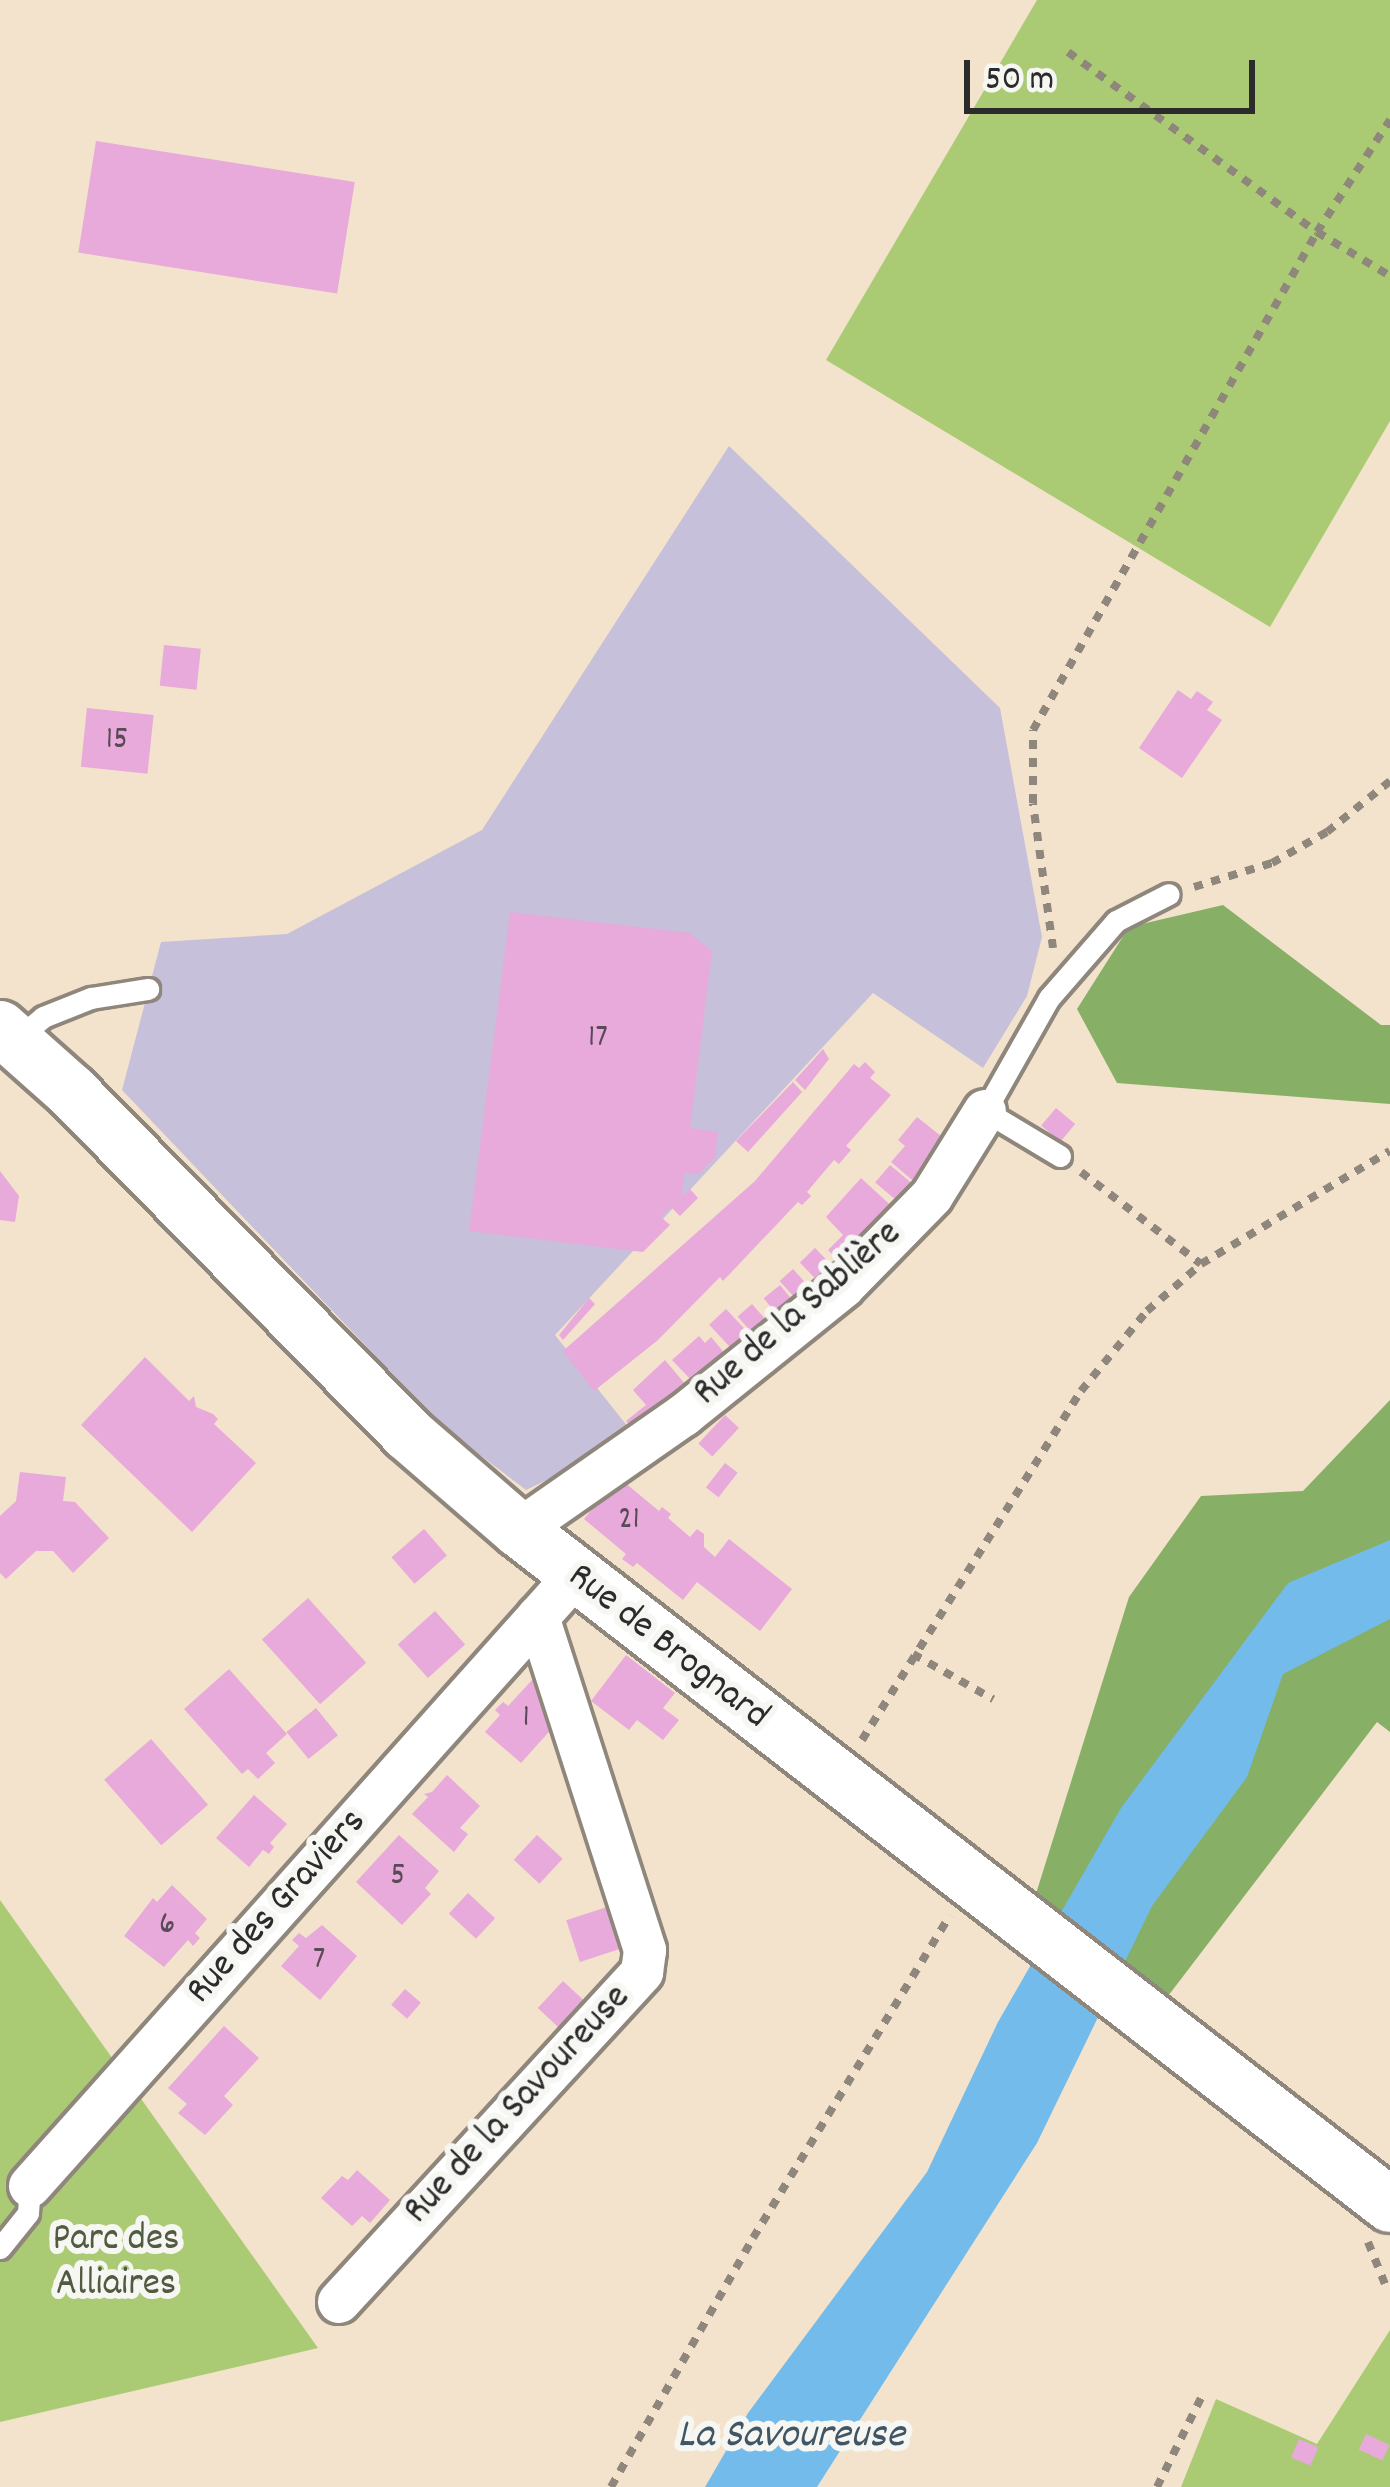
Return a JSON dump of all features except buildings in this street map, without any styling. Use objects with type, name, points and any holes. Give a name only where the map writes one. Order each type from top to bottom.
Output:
[{"type":"street","name":"Rue de Brognard","points":[[8,1034],[407,1433],[519,1531],[1390,2205]]},
{"type":"street","name":"Rue de la Sablière","points":[[519,1531],[684,1415],[843,1287],[932,1196],[985,1111]]},
{"type":"street","name":"Rue des Graviers","points":[[30,2186],[574,1577]]},
{"type":"street","name":"Rue de la Savoureuse","points":[[339,2302],[642,1972],[645,1950],[538,1617]]},
{"type":"lane","name":"Rue de la Sablière","points":[[985,1111],[1049,998],[1116,921],[1169,894]]},
{"type":"lane","points":[[8,1034],[91,998],[148,989]]},
{"type":"lane","points":[[985,1111],[1060,1156]]},
{"type":"lane","name":"Rue des Graviers","points":[[0,2248],[28,2213],[30,2186]]},
{"type":"path","points":[[1068,52],[1318,232],[1390,276]]},
{"type":"path","points":[[1049,998],[1053,941],[1033,803],[1033,730],[1318,232],[1390,120]]},
{"type":"path","points":[[1169,894],[1272,863],[1327,832],[1390,781]]},
{"type":"path","points":[[856,1752],[913,1654],[1082,1391],[1147,1311],[1202,1264],[1390,1151]]},
{"type":"path","points":[[1060,1156],[1202,1264]]},
{"type":"path","points":[[913,1654],[993,1699]]},
{"type":"path","points":[[611,2487],[753,2238],[951,1913]]},
{"type":"path","points":[[1157,2487],[1202,2396]]},
{"type":"shaded area","points":[[729,446],[1000,708],[1042,937],[1027,996],[983,1068],[873,993],[555,1335],[636,1437],[526,1490],[443,1427],[122,1090],[161,942],[287,934],[482,830]]},
{"type":"green space","points":[[1037,0],[1390,0],[1390,421],[1270,627],[826,360]]},
{"type":"green space","points":[[1223,905],[1381,1025],[1390,1025],[1390,1104],[1117,1083],[1077,1009],[1129,927]]},
{"type":"green space","points":[[1390,1400],[1390,1732],[1377,1722],[1165,2000],[1034,1900],[1129,1597],[1201,1496],[1303,1491]]},
{"type":"green space","name":"Parc des Alliaires","points":[[0,1900],[318,2348],[0,2422]]},
{"type":"green space","points":[[1390,2330],[1390,2487],[1181,2487],[1216,2399],[1317,2444]]},
{"type":"water","name":"La Savoureuse","points":[[1390,1540],[1390,1619],[1283,1674],[1247,1777],[1152,1906],[1037,2143],[817,2487],[705,2487],[748,2413],[927,2172],[998,2022],[1121,1808],[1288,1583]]}]
